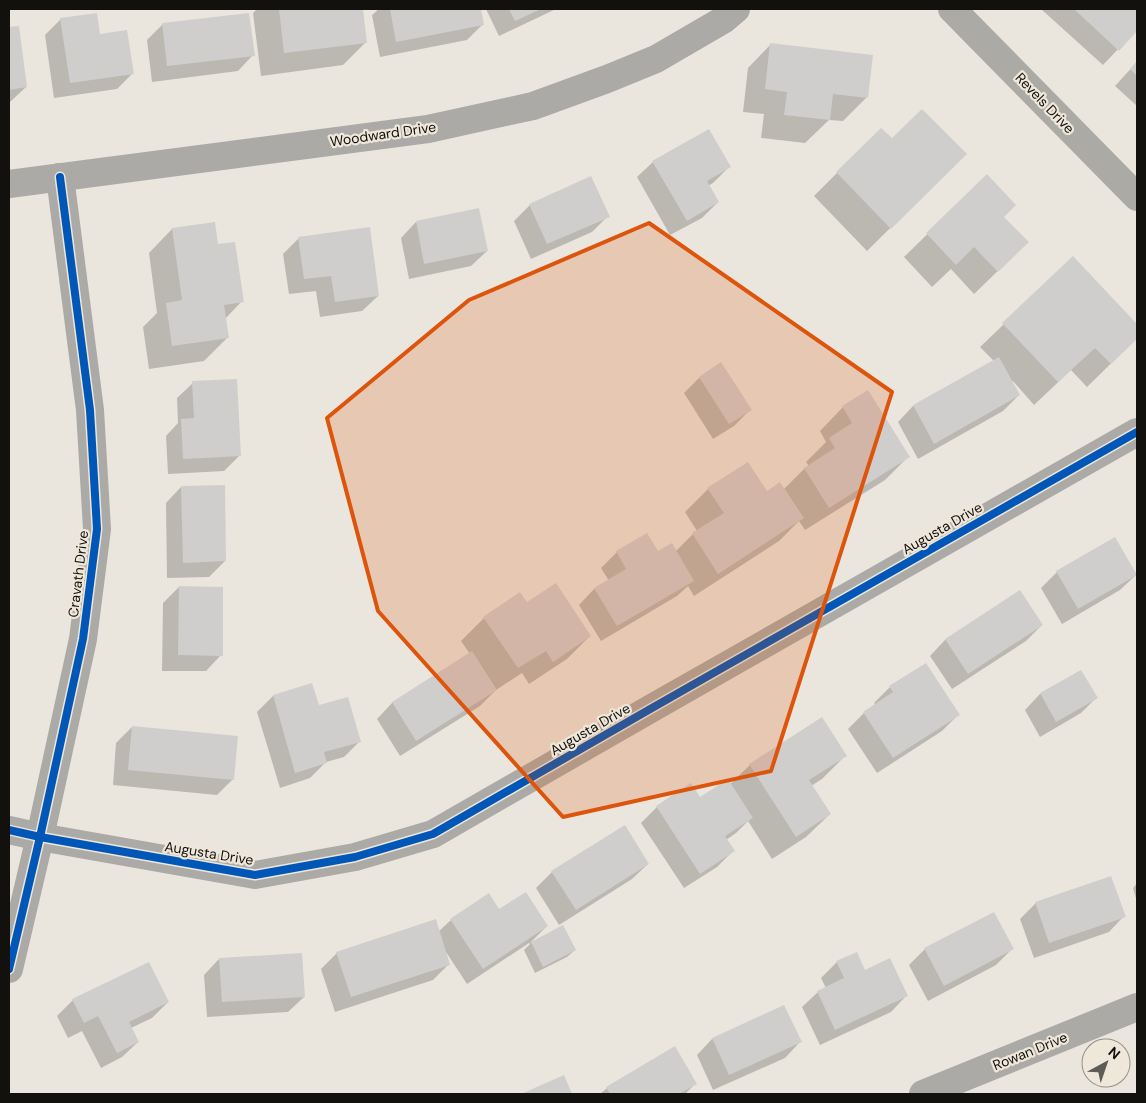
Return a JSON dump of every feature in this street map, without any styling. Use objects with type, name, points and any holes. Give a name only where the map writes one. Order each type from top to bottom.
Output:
[{"type":"street","name":"Woodward Drive","points":[[9,184],[428,128],[533,106],[656,59],[723,20],[736,9]]},
{"type":"street","name":"Revels Drive","points":[[952,9],[1137,197]]},
{"type":"street","name":"Cravath Drive","points":[[9,969],[40,837],[82,639],[97,529],[90,410],[60,177]]},
{"type":"street","name":"Augusta Drive","points":[[9,830],[255,875],[355,857],[433,834],[1137,432]]},
{"type":"street","name":"Rowan Drive","points":[[922,1094],[1137,1007]]},
{"type":"highlighted area","points":[[649,223],[892,392],[771,771],[563,817],[378,611],[327,418],[469,300]]},
{"type":"building","points":[[279,9],[363,9],[367,43],[284,53]]},
{"type":"building","points":[[390,9],[481,9],[484,25],[396,42]]},
{"type":"building","points":[[509,9],[541,9],[515,21]]},
{"type":"building","points":[[1074,9],[1137,9],[1137,31],[1119,51]]},
{"type":"building","points":[[97,13],[100,34],[127,30],[134,74],[70,83],[60,18]]},
{"type":"building","points":[[249,13],[255,56],[167,66],[162,23]]},
{"type":"building","points":[[19,26],[27,87],[9,90],[9,27]]},
{"type":"building","points":[[770,43],[873,55],[868,98],[833,94],[830,120],[784,115],[787,92],[765,89]]},
{"type":"building","points":[[1137,61],[1137,76],[1130,69]]},
{"type":"building","points":[[922,109],[967,154],[891,229],[836,172],[881,128],[892,138]]},
{"type":"building","points":[[709,129],[731,167],[707,181],[719,202],[687,221],[652,161]]},
{"type":"building","points":[[987,174],[1016,205],[1004,217],[1029,242],[998,272],[974,247],[956,265],[926,233]]},
{"type":"building","points":[[591,176],[610,217],[547,244],[529,204]]},
{"type":"building","points":[[479,208],[488,251],[424,264],[416,221]]},
{"type":"building","points":[[215,222],[218,244],[235,242],[244,302],[224,305],[229,338],[172,346],[166,303],[182,300],[172,228]]},
{"type":"building","points":[[370,227],[379,296],[335,302],[331,276],[304,279],[298,237]]},
{"type":"building","points":[[1073,256],[1137,324],[1137,339],[1111,364],[1095,348],[1058,382],[1002,323]]},
{"type":"building","points":[[999,357],[1020,395],[934,444],[913,405]]},
{"type":"building","points":[[721,362],[752,410],[729,424],[699,377]]},
{"type":"building","points":[[237,379],[241,456],[183,459],[181,419],[194,418],[192,381]]},
{"type":"building","points":[[868,390],[910,457],[829,508],[804,468],[835,448],[829,438],[852,423],[842,406]]},
{"type":"building","points":[[748,462],[767,491],[780,482],[804,518],[718,574],[692,533],[724,513],[707,488]]},
{"type":"building","points":[[225,485],[226,561],[183,563],[181,486]]},
{"type":"building","points":[[647,533],[658,551],[672,543],[694,581],[617,626],[594,588],[626,569],[616,551]]},
{"type":"building","points":[[1115,537],[1137,575],[1078,609],[1056,571]]},
{"type":"building","points":[[556,583],[591,636],[553,662],[546,651],[518,668],[483,617],[520,592],[527,602]]},
{"type":"building","points":[[179,586],[223,587],[223,656],[178,655]]},
{"type":"building","points":[[1020,590],[1043,625],[968,674],[945,639]]},
{"type":"building","points":[[472,651],[497,690],[416,741],[392,702]]},
{"type":"building","points":[[926,663],[960,715],[893,758],[863,712],[893,692],[889,686]]},
{"type":"building","points":[[1081,670],[1098,698],[1056,722],[1040,693]]},
{"type":"building","points":[[312,683],[319,705],[348,697],[361,742],[324,752],[327,763],[295,773],[273,695]]},
{"type":"building","points":[[822,717],[847,756],[809,780],[831,814],[796,837],[749,764]]},
{"type":"building","points":[[132,726],[238,736],[234,780],[128,770]]},
{"type":"building","points":[[728,779],[753,818],[725,836],[735,851],[700,874],[656,806],[691,783],[700,797]]},
{"type":"building","points":[[625,825],[649,864],[576,910],[551,871]]},
{"type":"building","points":[[1111,876],[1126,917],[1049,943],[1035,902]]},
{"type":"building","points":[[526,892],[548,926],[483,969],[450,919],[489,893],[499,909]]},
{"type":"building","points":[[994,912],[1014,949],[944,986],[924,948]]},
{"type":"building","points":[[436,919],[450,965],[351,997],[336,952]]},
{"type":"building","points":[[563,925],[576,950],[543,967],[531,942]]},
{"type":"building","points":[[857,952],[865,970],[890,958],[908,996],[835,1030],[817,991],[844,978],[836,961]]},
{"type":"building","points":[[302,953],[305,997],[222,1002],[219,958]]},
{"type":"building","points":[[149,962],[169,1002],[129,1022],[139,1042],[117,1053],[98,1016],[84,1023],[72,999]]},
{"type":"building","points":[[784,1005],[802,1042],[729,1075],[712,1038]]},
{"type":"building","points":[[675,1046],[697,1084],[679,1094],[610,1094],[606,1087]]},
{"type":"building","points":[[564,1075],[572,1094],[521,1094]]},
{"type":"cycle path","points":[[9,969],[83,639],[97,529],[90,410],[60,177]]},
{"type":"cycle path","points":[[9,830],[255,875],[355,857],[433,834],[1137,432]]}]
